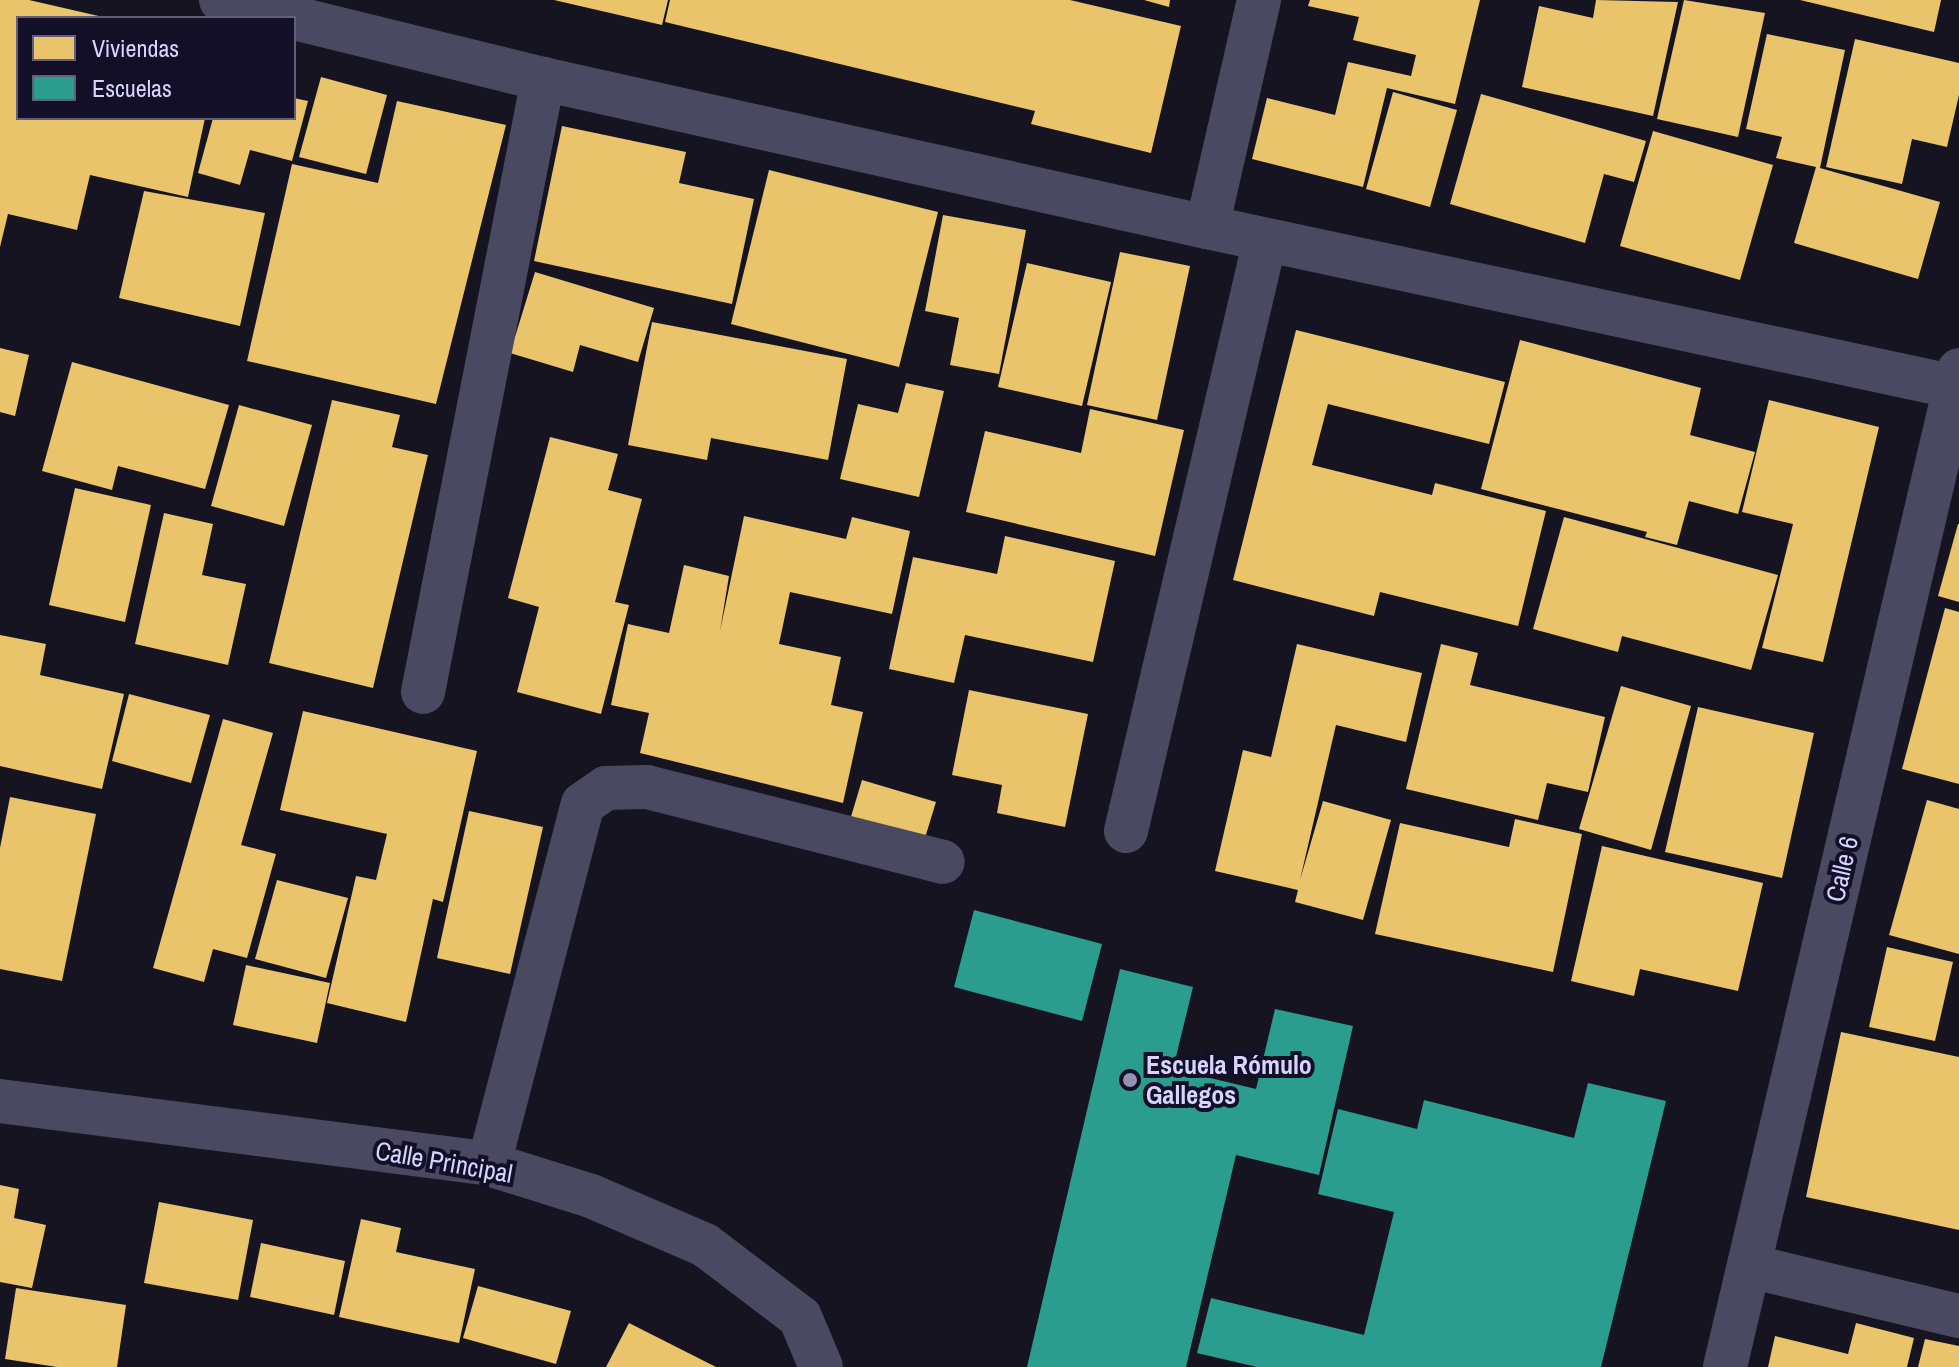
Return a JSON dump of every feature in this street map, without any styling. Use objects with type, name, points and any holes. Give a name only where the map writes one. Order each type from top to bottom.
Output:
[{"type":"street","points":[[221,0],[286,16]]},
{"type":"street","points":[[1207,227],[1259,0]]},
{"type":"street","points":[[296,18],[543,79],[1265,240],[1957,378]]},
{"type":"street","points":[[423,692],[543,79]]},
{"type":"street","points":[[1126,831],[1265,240]]},
{"type":"street","name":"Calle 6","points":[[1725,1367],[1957,378]]},
{"type":"street","points":[[489,1164],[583,804],[606,788],[647,787],[943,862]]},
{"type":"street","name":"Calle Principal","points":[[0,1101],[489,1164],[591,1196],[705,1245],[800,1317],[821,1367]]},
{"type":"street","points":[[1749,1266],[1959,1316]]},
{"type":"building: Viviendas","points":[[0,0],[29,0],[99,16],[16,16],[16,120],[205,120],[188,197],[90,175],[77,230],[8,214],[0,247]]},
{"type":"building: Viviendas","points":[[554,0],[668,0],[662,25]]},
{"type":"building: Viviendas","points":[[670,0],[1070,0],[1181,26],[1151,153],[1031,124],[1035,111],[665,22]]},
{"type":"building: Viviendas","points":[[1144,0],[1170,0],[1169,7]]},
{"type":"building: Viviendas","points":[[1310,0],[1480,0],[1455,104],[1387,88],[1363,187],[1252,159],[1267,98],[1335,115],[1348,62],[1411,76],[1416,55],[1353,40],[1359,17],[1308,6]]},
{"type":"building: Viviendas","points":[[1596,0],[1678,2],[1653,116],[1522,87],[1539,6],[1593,18]]},
{"type":"building: Viviendas","points":[[1684,0],[1765,13],[1738,137],[1657,119]]},
{"type":"building: Viviendas","points":[[1800,0],[1941,0],[1934,32]]},
{"type":"building: Viviendas","points":[[1767,34],[1845,50],[1820,168],[1940,202],[1918,279],[1794,243],[1816,167],[1776,158],[1782,137],[1746,129]]},
{"type":"building: Viviendas","points":[[1855,39],[1959,63],[1959,95],[1947,147],[1912,139],[1902,184],[1826,167]]},
{"type":"building: Viviendas","points":[[321,77],[387,95],[366,174],[299,157]]},
{"type":"building: Viviendas","points":[[1393,92],[1457,110],[1430,207],[1366,189]]},
{"type":"building: Viviendas","points":[[1481,94],[1646,141],[1634,182],[1604,174],[1585,243],[1450,204]]},
{"type":"building: Viviendas","points":[[296,98],[308,101],[292,161],[250,150],[240,185],[198,173],[212,120],[296,120]]},
{"type":"building: Viviendas","points":[[397,101],[506,125],[436,404],[247,361],[292,164],[378,183]]},
{"type":"building: Viviendas","points":[[562,126],[686,152],[679,183],[754,199],[732,304],[534,261]]},
{"type":"building: Viviendas","points":[[1653,131],[1773,165],[1740,280],[1620,246]]},
{"type":"building: Viviendas","points":[[769,170],[938,212],[899,367],[731,324]]},
{"type":"building: Viviendas","points":[[144,191],[265,213],[240,326],[119,298]]},
{"type":"building: Viviendas","points":[[943,215],[1026,230],[999,374],[950,365],[959,318],[925,311]]},
{"type":"building: Viviendas","points":[[1120,252],[1190,266],[1157,420],[1087,405]]},
{"type":"building: Viviendas","points":[[1027,263],[1111,282],[1082,406],[998,387]]},
{"type":"building: Viviendas","points":[[535,272],[654,308],[638,362],[580,345],[573,372],[510,353]]},
{"type":"building: Viviendas","points":[[652,322],[847,359],[828,460],[711,438],[707,460],[628,445]]},
{"type":"building: Viviendas","points":[[1296,330],[1505,382],[1489,444],[1328,404],[1312,465],[1432,495],[1435,483],[1546,511],[1518,626],[1380,592],[1374,616],[1233,580]]},
{"type":"building: Viviendas","points":[[1520,340],[1701,388],[1690,435],[1755,452],[1738,514],[1689,501],[1677,545],[1645,537],[1647,532],[1481,489]]},
{"type":"building: Viviendas","points":[[0,348],[29,355],[15,416],[0,412]]},
{"type":"building: Viviendas","points":[[72,362],[229,405],[205,489],[118,466],[112,490],[42,471]]},
{"type":"building: Viviendas","points":[[906,383],[944,391],[919,497],[840,479],[858,404],[898,413]]},
{"type":"building: Viviendas","points":[[332,400],[400,415],[392,447],[428,455],[373,688],[269,663]]},
{"type":"building: Viviendas","points":[[1769,400],[1879,427],[1823,662],[1762,648],[1793,524],[1742,512]]},
{"type":"building: Viviendas","points":[[239,405],[312,425],[284,526],[211,506]]},
{"type":"building: Viviendas","points":[[1090,409],[1184,430],[1155,556],[966,512],[985,431],[1081,453]]},
{"type":"building: Viviendas","points":[[550,437],[618,454],[608,490],[642,499],[615,602],[629,605],[601,714],[517,692],[539,607],[508,598]]},
{"type":"building: Viviendas","points":[[75,488],[151,505],[125,622],[49,605]]},
{"type":"building: Viviendas","points":[[164,513],[213,524],[202,575],[246,584],[228,665],[135,644]]},
{"type":"building: Viviendas","points":[[744,516],[846,539],[852,517],[910,531],[892,614],[790,592],[779,644],[841,657],[831,705],[863,712],[843,803],[640,753],[649,713],[611,705],[628,624],[669,633],[684,565],[729,576],[720,631]]},
{"type":"building: Viviendas","points":[[1564,517],[1778,575],[1751,670],[1622,636],[1618,652],[1533,629]]},
{"type":"building: Viviendas","points":[[1959,524],[1959,602],[1938,596]]},
{"type":"building: Viviendas","points":[[1005,536],[1115,561],[1093,662],[965,635],[954,683],[889,669],[913,557],[997,574]]},
{"type":"building: Viviendas","points":[[1945,608],[1959,612],[1959,784],[1902,769]]},
{"type":"building: Viviendas","points":[[0,635],[46,644],[40,675],[124,694],[102,789],[0,766]]},
{"type":"building: Viviendas","points":[[1297,644],[1422,673],[1406,742],[1336,725],[1300,880],[1323,801],[1391,820],[1363,920],[1295,902],[1298,890],[1215,871],[1243,750],[1271,757]]},
{"type":"building: Viviendas","points":[[1441,644],[1478,653],[1470,685],[1605,717],[1588,792],[1547,783],[1538,820],[1406,789]]},
{"type":"building: Viviendas","points":[[1621,686],[1691,706],[1651,850],[1579,829]]},
{"type":"building: Viviendas","points":[[969,690],[1088,714],[1065,827],[997,813],[1002,785],[952,775]]},
{"type":"building: Viviendas","points":[[129,694],[210,715],[191,783],[112,761]]},
{"type":"building: Viviendas","points":[[1698,707],[1814,733],[1782,878],[1665,852]]},
{"type":"building: Viviendas","points":[[303,711],[477,751],[443,902],[433,899],[406,1022],[327,1003],[356,876],[376,880],[387,834],[280,810]]},
{"type":"building: Viviendas","points":[[223,719],[273,733],[241,845],[276,854],[247,958],[213,949],[204,982],[153,968]]},
{"type":"building: Viviendas","points":[[862,780],[936,802],[924,841],[850,820]]},
{"type":"building: Viviendas","points":[[10,797],[96,814],[62,981],[0,969],[0,848]]},
{"type":"building: Viviendas","points":[[1927,800],[1959,809],[1959,954],[1889,935]]},
{"type":"building: Viviendas","points":[[469,811],[543,827],[510,974],[437,958]]},
{"type":"building: Viviendas","points":[[1515,819],[1582,834],[1553,972],[1375,934],[1400,823],[1509,847]]},
{"type":"building: Viviendas","points":[[1602,846],[1763,883],[1738,991],[1640,969],[1634,996],[1571,981]]},
{"type":"building: Viviendas","points":[[277,880],[348,898],[326,978],[255,959]]},
{"type":"building: Viviendas","points":[[1887,947],[1953,962],[1935,1041],[1869,1027]]},
{"type":"building: Viviendas","points":[[246,965],[330,983],[317,1043],[233,1025]]},
{"type":"building: Viviendas","points":[[1841,1032],[1959,1057],[1959,1230],[1806,1197]]},
{"type":"building: Viviendas","points":[[0,1185],[19,1189],[14,1218],[46,1225],[32,1288],[0,1282]]},
{"type":"building: Viviendas","points":[[159,1202],[253,1220],[238,1300],[144,1283]]},
{"type":"building: Viviendas","points":[[361,1219],[401,1228],[396,1252],[475,1269],[459,1343],[339,1317]]},
{"type":"building: Viviendas","points":[[261,1243],[345,1261],[334,1315],[250,1297]]},
{"type":"building: Viviendas","points":[[478,1286],[571,1311],[556,1364],[463,1338]]},
{"type":"building: Viviendas","points":[[16,1288],[126,1305],[117,1367],[57,1367],[5,1359]]},
{"type":"building: Viviendas","points":[[629,1323],[716,1367],[606,1367]]},
{"type":"building: Viviendas","points":[[1856,1323],[1914,1338],[1907,1367],[1768,1367],[1775,1336],[1848,1354]]},
{"type":"building: Viviendas","points":[[1925,1339],[1959,1346],[1959,1367],[1918,1367]]},
{"type":"building: Escuelas","points":[[974,910],[1102,944],[1082,1021],[954,987]]},
{"type":"building: Escuelas","points":[[1120,969],[1193,987],[1173,1069],[1256,1089],[1275,1009],[1353,1026],[1319,1175],[1236,1155],[1186,1367],[1027,1367]]},
{"type":"building: Escuelas","points":[[1588,1083],[1666,1101],[1601,1367],[1257,1367],[1197,1353],[1211,1298],[1364,1335],[1394,1212],[1318,1194],[1338,1109],[1417,1129],[1424,1100],[1574,1138]]},
{"type":"place","name":"Escuela Rómulo Gallegos","points":[[1130,1080]]}]
